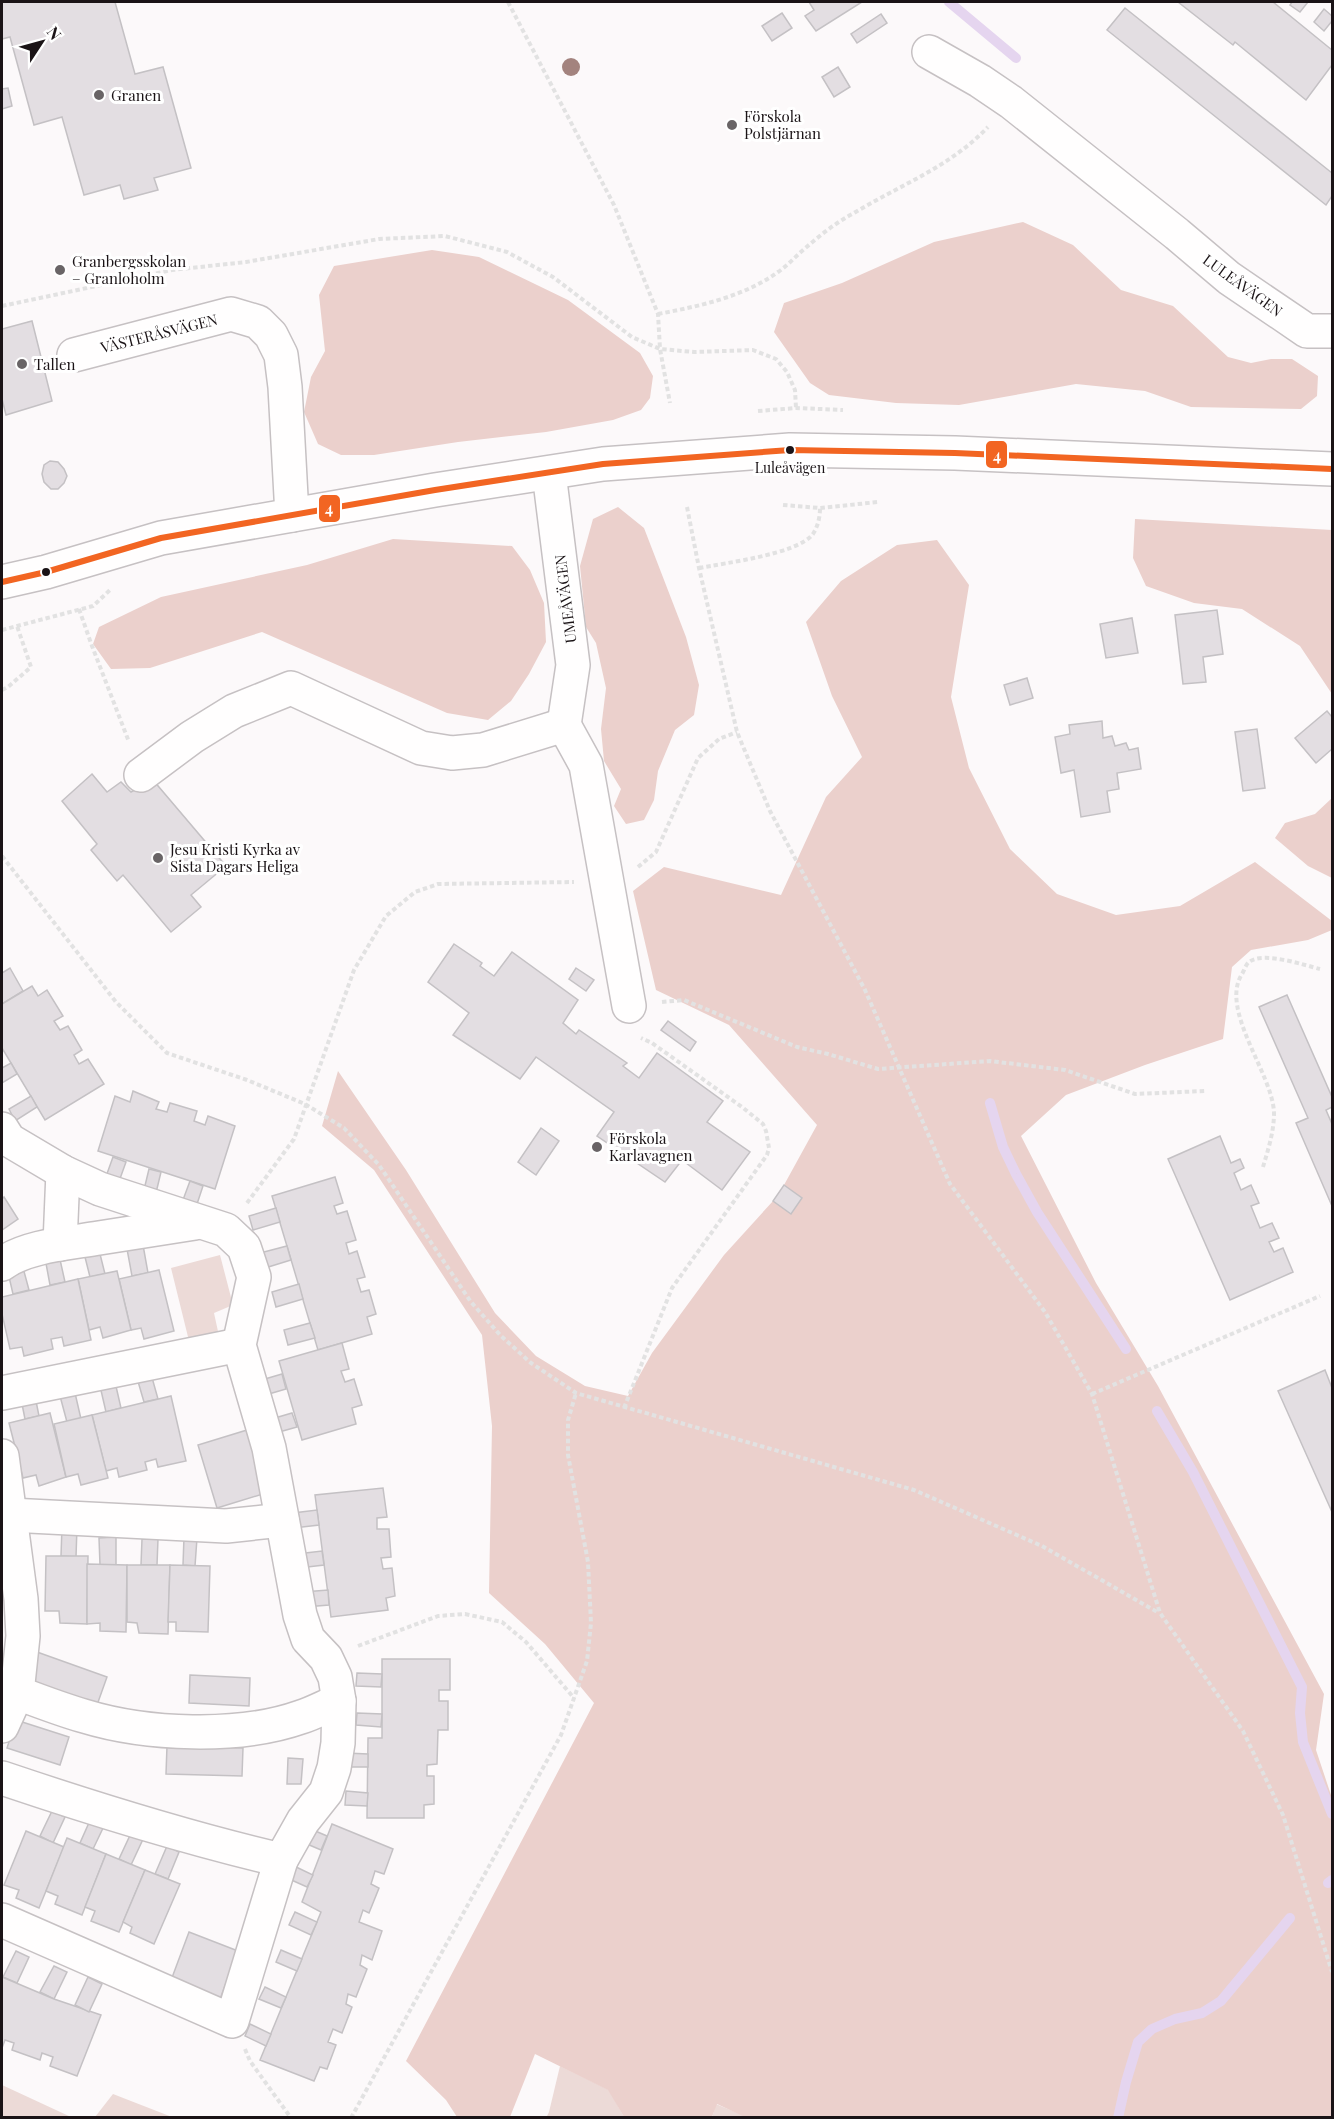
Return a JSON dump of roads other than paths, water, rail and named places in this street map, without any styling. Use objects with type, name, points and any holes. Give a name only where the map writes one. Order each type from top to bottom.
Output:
[{"type":"street","name":"LULEÅVÄGEN","points":[[929,52],[1011,102],[1229,278],[1307,331],[1332,331]]},
{"type":"street","name":"VÄSTERÅSVÄGEN","points":[[74,355],[231,314],[258,322],[271,335],[280,355],[285,387],[292,515]]},
{"type":"street","points":[[2,582],[46,572],[161,538],[435,490],[603,465],[790,450],[955,453],[1332,469]]},
{"type":"street","name":"UMEÅVÄGEN","points":[[549,473],[573,665],[564,725]]},
{"type":"street","points":[[146,771],[192,737],[234,711],[291,688],[420,748],[452,753],[483,750],[564,725],[586,765],[630,1006]]},
{"type":"street","points":[[2,1920],[232,2021],[281,1860],[303,1821],[326,1792],[334,1768],[338,1743],[339,1701],[335,1677],[326,1658],[308,1639],[300,1616],[269,1448],[239,1345],[254,1277],[244,1247],[214,1226],[100,1189],[4,1140]]},
{"type":"street","points":[[60,1244],[63,1172]]},
{"type":"street","points":[[2,1264],[8,1260],[60,1244],[214,1226]]},
{"type":"street","points":[[2,1393],[239,1345]]},
{"type":"street","points":[[2,1455],[21,1599],[23,1636],[2,1726]]},
{"type":"street","points":[[10,1515],[226,1526],[282,1520]]},
{"type":"street","points":[[9,1690],[85,1717],[140,1727],[210,1733],[251,1729],[301,1718],[339,1701]]},
{"type":"street","points":[[2,1778],[108,1814],[281,1860]]},
{"type":"waterway","points":[[949,2],[1016,58]]},
{"type":"waterway","points":[[990,1103],[1003,1147],[1037,1212],[1126,1349]]},
{"type":"waterway","points":[[1157,1411],[1193,1472],[1302,1687],[1300,1713],[1303,1742],[1332,1814]]},
{"type":"waterway","points":[[1328,1883],[1332,1880]]},
{"type":"waterway","points":[[1118,2118],[1138,2042],[1152,2029],[1175,2019],[1202,2013],[1221,2001],[1290,1918]]},
{"type":"place","name":"Granen","points":[[99,95]]},
{"type":"place","name":"Förskola Polstjärnan","points":[[732,125]]},
{"type":"place","name":"Granbergsskolan – Granloholm","points":[[60,270]]},
{"type":"place","name":"Tallen","points":[[22,364]]},
{"type":"place","name":"Luleåvägen","points":[[790,450]]},
{"type":"place","name":"Jesu Kristi Kyrka av Sista Dagars Heliga","points":[[158,858]]},
{"type":"place","name":"Förskola Karlavagnen","points":[[597,1147]]}]
